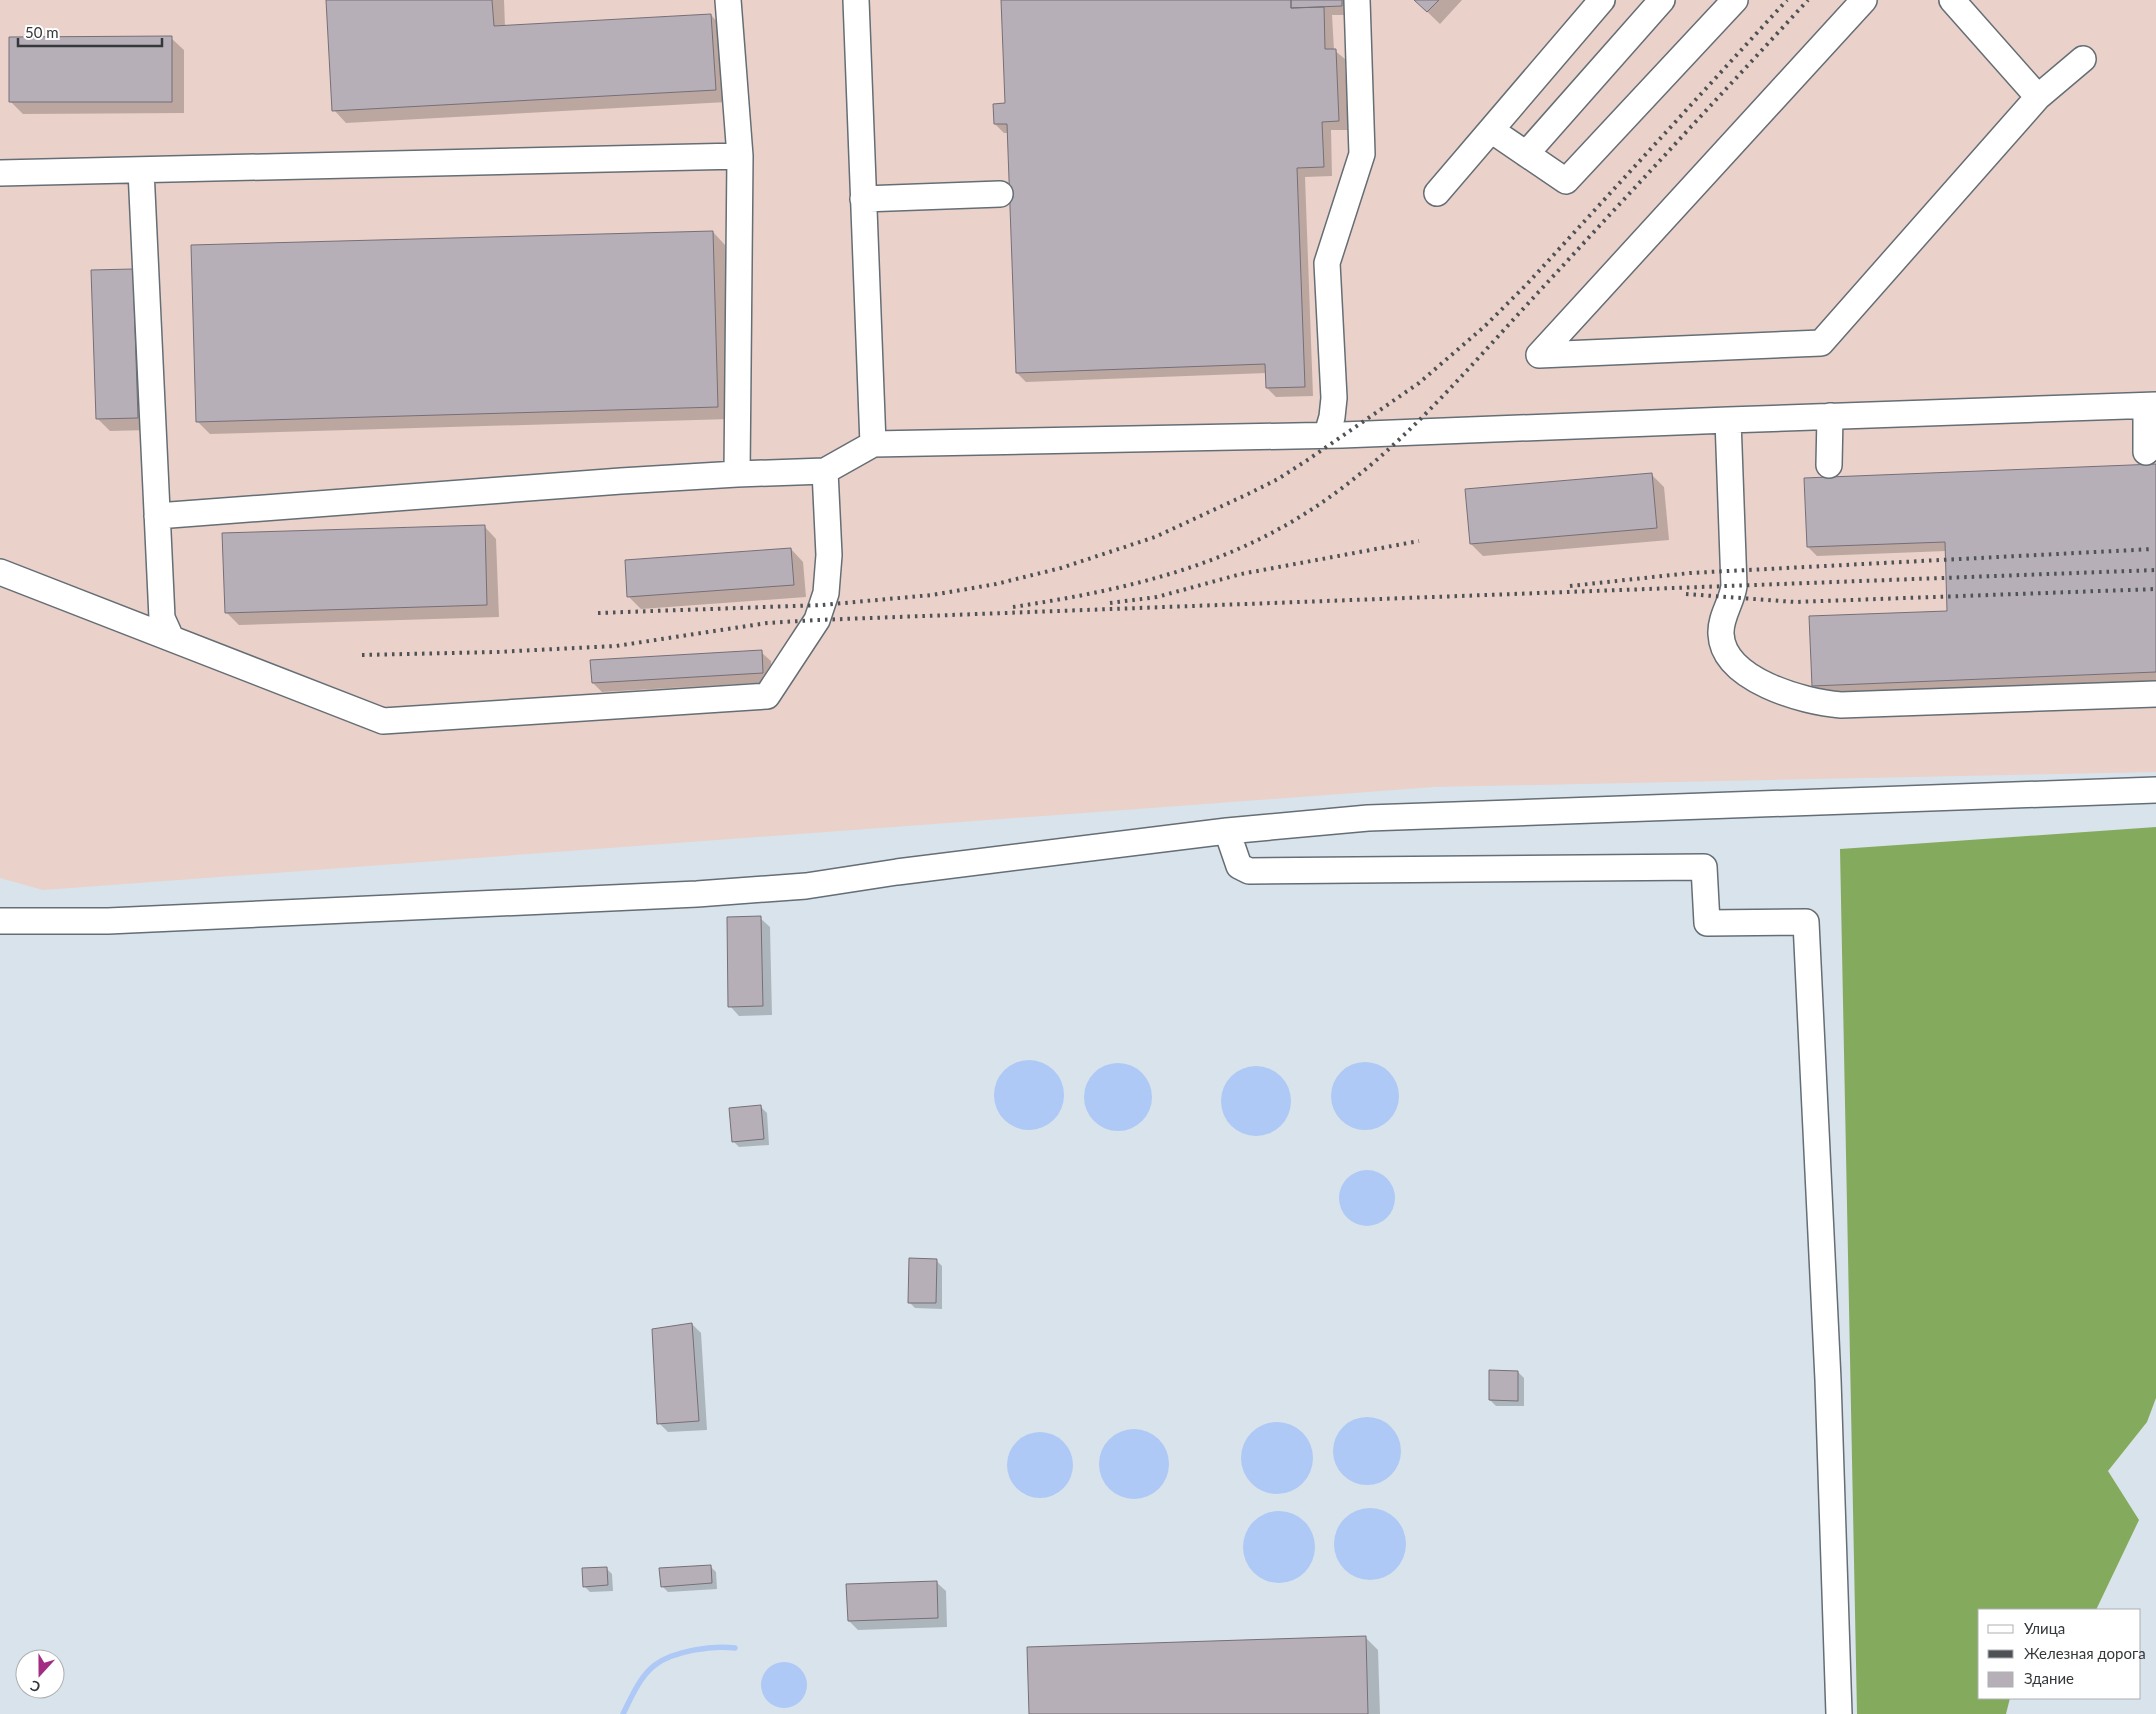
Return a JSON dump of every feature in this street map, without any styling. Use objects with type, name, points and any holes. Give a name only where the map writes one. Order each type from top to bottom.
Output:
[{"type":"street","points":[[728,0],[740,156],[737,474]]},
{"type":"street","points":[[856,0],[873,444]]},
{"type":"street","points":[[1327,434],[1332,417],[1334,398],[1327,263],[1362,154],[1358,0]]},
{"type":"street","points":[[1437,193],[1602,0]]},
{"type":"street","points":[[1526,154],[1662,0]]},
{"type":"street","points":[[1491,130],[1566,181],[1735,0]]},
{"type":"street","points":[[1864,0],[1539,355],[1821,343],[2038,97],[2083,59]]},
{"type":"street","points":[[1952,0],[2038,97]]},
{"type":"street","points":[[0,173],[740,156]]},
{"type":"street","points":[[141,170],[162,618],[171,638]]},
{"type":"street","points":[[863,199],[1000,194]]},
{"type":"street","points":[[157,516],[621,480],[825,471],[873,444],[1342,435],[1830,416],[2151,406],[2146,452]]},
{"type":"street","points":[[1829,465],[1830,416]]},
{"type":"street","points":[[1728,420],[1734,586],[1733,598],[1722,622],[1721,633],[1726,655],[1747,674],[1801,698],[1825,704],[1841,705],[2156,694]]},
{"type":"street","points":[[0,572],[383,721],[767,696],[817,620],[826,593],[829,555],[825,471]]},
{"type":"street","points":[[0,921],[108,921],[697,894],[806,886],[897,872],[1227,831],[1368,818],[2156,790]]},
{"type":"street","points":[[1227,831],[1240,866],[1249,871],[1704,867],[1707,923],[1806,922],[1828,1380],[1839,1714]]},
{"type":"shaded area","points":[[0,0],[2156,0],[2156,772],[1434,787],[43,890],[0,878]]},
{"type":"green space","points":[[2156,827],[2156,1398],[2147,1422],[2108,1471],[2139,1520],[2096,1609],[1978,1609],[1978,1699],[2010,1699],[2006,1714],[1857,1714],[1840,849]]},
{"type":"water","points":[[1029,1060],[1048,1066],[1058,1076],[1064,1095],[1058,1114],[1048,1124],[1029,1130],[1010,1124],[1000,1114],[994,1095],[1000,1076],[1010,1066]]},
{"type":"water","points":[[1358,1062],[1372,1062],[1384,1067],[1394,1077],[1399,1089],[1399,1103],[1394,1115],[1384,1125],[1372,1130],[1358,1130],[1346,1125],[1336,1115],[1331,1103],[1331,1089],[1336,1077],[1346,1067]]},
{"type":"water","points":[[1111,1063],[1125,1063],[1137,1068],[1147,1078],[1152,1090],[1152,1104],[1147,1116],[1137,1126],[1125,1131],[1111,1131],[1099,1126],[1089,1116],[1084,1104],[1084,1090],[1089,1078],[1099,1068]]},
{"type":"water","points":[[1256,1066],[1269,1069],[1281,1076],[1288,1088],[1291,1101],[1288,1114],[1281,1126],[1269,1133],[1256,1136],[1243,1133],[1231,1126],[1224,1114],[1221,1101],[1224,1088],[1231,1076],[1243,1069]]},
{"type":"water","points":[[1367,1170],[1378,1172],[1387,1178],[1393,1187],[1395,1198],[1393,1209],[1387,1218],[1378,1224],[1367,1226],[1356,1224],[1347,1218],[1341,1209],[1339,1198],[1341,1187],[1347,1178],[1356,1172]]},
{"type":"water","points":[[1367,1417],[1380,1420],[1391,1427],[1398,1438],[1401,1451],[1398,1464],[1391,1475],[1380,1482],[1367,1485],[1354,1482],[1343,1475],[1336,1464],[1333,1451],[1336,1438],[1343,1427],[1354,1420]]},
{"type":"water","points":[[1284,1422],[1303,1432],[1311,1444],[1313,1458],[1311,1472],[1303,1484],[1291,1492],[1270,1494],[1251,1484],[1243,1472],[1241,1451],[1251,1432],[1263,1424]]},
{"type":"water","points":[[1134,1429],[1153,1435],[1163,1445],[1169,1464],[1163,1483],[1153,1493],[1134,1499],[1115,1493],[1105,1483],[1099,1464],[1105,1445],[1115,1435]]},
{"type":"water","points":[[1046,1432],[1064,1441],[1071,1452],[1073,1465],[1071,1478],[1064,1489],[1053,1496],[1034,1498],[1016,1489],[1009,1478],[1007,1459],[1016,1441],[1027,1434]]},
{"type":"water","points":[[1370,1508],[1390,1514],[1400,1524],[1406,1544],[1400,1564],[1390,1574],[1370,1580],[1350,1574],[1340,1564],[1334,1544],[1340,1524],[1350,1514]]},
{"type":"water","points":[[1279,1511],[1299,1517],[1309,1527],[1315,1547],[1309,1567],[1299,1577],[1279,1583],[1259,1577],[1249,1567],[1243,1547],[1249,1527],[1259,1517]]},
{"type":"water","points":[[784,1662],[797,1666],[803,1672],[807,1685],[803,1698],[797,1704],[784,1708],[771,1704],[765,1698],[761,1685],[765,1672],[771,1666]]},
{"type":"building","points":[[326,0],[492,0],[494,26],[711,14],[716,90],[332,111]]},
{"type":"building","points":[[1001,0],[1291,0],[1291,8],[1324,7],[1325,49],[1336,49],[1339,121],[1322,122],[1324,167],[1297,168],[1305,387],[1266,388],[1265,364],[1016,373],[1007,124],[994,124],[993,104],[1005,103]]},
{"type":"building","points":[[1291,0],[1342,0],[1342,6],[1291,8]]},
{"type":"building","points":[[1414,0],[1439,0],[1427,12]]},
{"type":"building","points":[[172,36],[172,102],[9,102],[9,37]]},
{"type":"building","points":[[713,231],[718,407],[196,422],[191,245]]},
{"type":"building","points":[[133,269],[138,418],[96,419],[91,270]]},
{"type":"building","points":[[2156,464],[2156,672],[1812,686],[1809,616],[1947,611],[1945,542],[1807,547],[1804,478]]},
{"type":"building","points":[[1652,473],[1657,528],[1470,544],[1465,489]]},
{"type":"building","points":[[485,525],[487,605],[225,613],[222,533]]},
{"type":"building","points":[[791,548],[794,585],[627,597],[625,560]]},
{"type":"building","points":[[762,650],[763,673],[592,683],[590,660]]},
{"type":"building","points":[[761,916],[763,1006],[728,1007],[727,917]]},
{"type":"building","points":[[761,1105],[764,1139],[732,1142],[729,1108]]},
{"type":"building","points":[[909,1258],[937,1259],[936,1303],[908,1303]]},
{"type":"building","points":[[692,1323],[699,1421],[657,1424],[652,1329]]},
{"type":"building","points":[[1489,1370],[1518,1371],[1518,1401],[1489,1400]]},
{"type":"building","points":[[711,1565],[712,1583],[661,1587],[659,1568]]},
{"type":"building","points":[[607,1567],[608,1585],[583,1587],[582,1568]]},
{"type":"building","points":[[937,1581],[938,1618],[848,1621],[846,1584]]},
{"type":"building","points":[[1366,1636],[1368,1714],[1029,1714],[1027,1647]]},
{"type":"waterway","points":[[623,1714],[645,1675],[663,1660],[682,1653],[705,1648],[735,1648]]},
{"type":"railway","points":[[598,613],[822,605],[932,595],[996,584],[1061,568],[1155,537],[1278,479],[1419,383],[1485,326],[1527,284],[1787,0]]},
{"type":"railway","points":[[1013,607],[1122,587],[1192,567],[1260,539],[1328,499],[1391,447],[1450,388],[1808,0]]},
{"type":"railway","points":[[1110,603],[1157,597],[1241,574],[1419,541]]},
{"type":"railway","points":[[1570,586],[1690,573],[2153,549]]},
{"type":"railway","points":[[362,655],[497,652],[616,646],[767,623],[817,620],[2156,570]]},
{"type":"railway","points":[[1686,594],[1795,602],[2156,589]]}]
